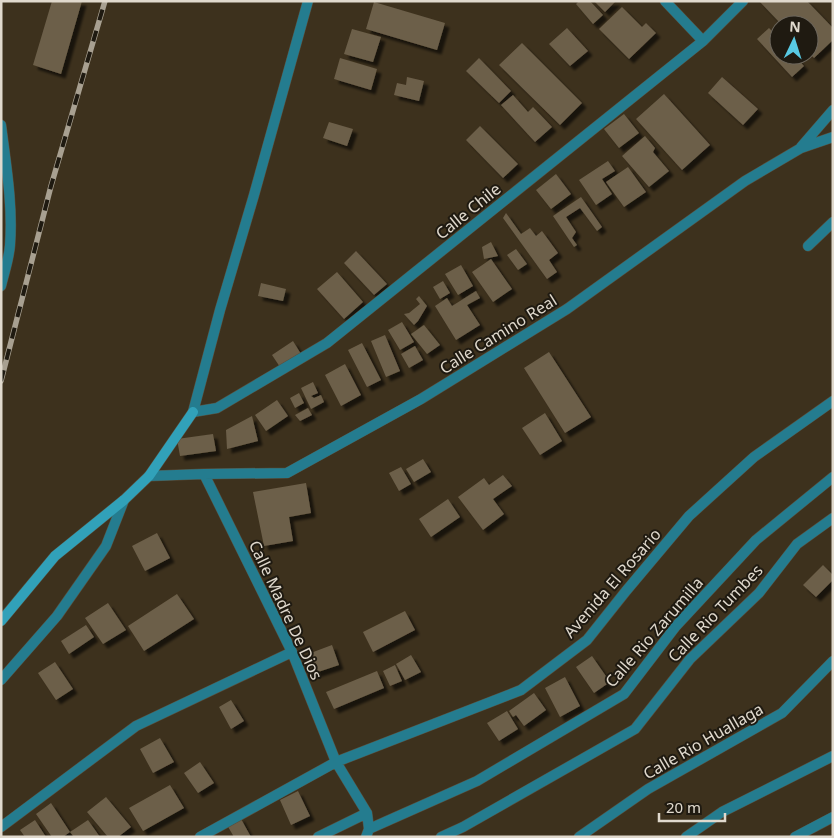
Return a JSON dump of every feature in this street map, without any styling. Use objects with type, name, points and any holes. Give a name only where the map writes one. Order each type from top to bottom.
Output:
[{"type":"street","points":[[1,621],[55,556],[124,500],[149,476],[193,412],[308,1]]},
{"type":"street","points":[[665,1],[703,41]]},
{"type":"street","name":"Calle Chile","points":[[193,412],[218,408],[328,343],[703,41],[743,1]]},
{"type":"street","points":[[801,148],[833,110]]},
{"type":"street","points":[[1,125],[11,216],[10,247],[1,286]]},
{"type":"street","name":"Calle Camino Real","points":[[149,476],[287,473],[421,399],[567,309],[745,181],[801,148],[833,137]]},
{"type":"street","points":[[808,246],[833,222]]},
{"type":"street","name":"Avenida El Rosario","points":[[200,837],[336,762],[521,690],[586,640],[690,516],[754,457],[833,401]]},
{"type":"street","name":"Calle Madre De Dios","points":[[204,474],[292,652],[336,762],[367,813]]},
{"type":"street","name":"Calle Rio Zarumilla","points":[[368,833],[477,781],[624,694],[676,626],[756,540],[833,477]]},
{"type":"street","points":[[1,680],[58,616],[106,546],[124,500]]},
{"type":"street","name":"Calle Rio Tumbes","points":[[441,837],[463,827],[635,729],[690,659],[759,593],[797,544],[833,518]]},
{"type":"street","points":[[1,827],[136,726],[292,652]]},
{"type":"street","name":"Calle Rio Huallaga","points":[[579,837],[648,789],[782,713],[833,660]]},
{"type":"street","points":[[686,837],[722,812],[833,756]]},
{"type":"street","points":[[318,837],[367,813],[368,833]]},
{"type":"street","points":[[795,837],[833,817]]},
{"type":"building","points":[[52,1],[82,1],[61,74],[33,65]]},
{"type":"building","points":[[579,1],[590,1],[603,15],[593,24],[576,4]]},
{"type":"building","points":[[594,1],[616,1],[605,12]]},
{"type":"building","points":[[807,1],[833,28],[833,40],[819,53],[819,15],[772,15],[760,2]]},
{"type":"building","points":[[374,2],[445,23],[437,50],[366,29]]},
{"type":"building","points":[[622,7],[642,27],[646,23],[656,33],[629,59],[599,29]]},
{"type":"building","points":[[567,28],[588,51],[570,66],[549,44]]},
{"type":"building","points":[[769,28],[769,52],[757,39]]},
{"type":"building","points":[[352,29],[381,37],[373,62],[344,54]]},
{"type":"building","points":[[522,43],[582,103],[560,125],[499,65]]},
{"type":"building","points":[[340,58],[377,69],[371,90],[334,79]]},
{"type":"building","points":[[479,58],[511,91],[499,103],[466,71]]},
{"type":"building","points":[[781,65],[803,65],[804,66],[792,77]]},
{"type":"building","points":[[407,77],[424,81],[419,101],[394,95],[397,83],[406,85]]},
{"type":"building","points":[[722,77],[758,109],[743,125],[708,93]]},
{"type":"building","points":[[664,94],[710,145],[682,170],[636,119]]},
{"type":"building","points":[[513,95],[528,112],[533,107],[552,127],[535,142],[501,105]]},
{"type":"building","points":[[624,114],[639,133],[619,148],[604,129]]},
{"type":"building","points":[[329,122],[353,129],[347,146],[323,138]]},
{"type":"building","points":[[480,126],[518,164],[503,178],[466,140]]},
{"type":"building","points":[[645,136],[655,148],[653,152],[669,171],[649,187],[622,156]]},
{"type":"building","points":[[608,161],[615,171],[602,179],[612,194],[596,205],[579,180]]},
{"type":"building","points":[[628,167],[646,192],[624,207],[606,182]]},
{"type":"building","points":[[556,174],[571,194],[551,209],[536,190]]},
{"type":"building","points":[[581,197],[602,227],[597,231],[580,208],[566,217],[576,232],[572,238],[577,245],[574,247],[553,216]]},
{"type":"building","points":[[506,213],[521,234],[530,228],[536,236],[542,231],[558,253],[549,260],[557,272],[547,279],[503,218]]},
{"type":"building","points":[[491,242],[498,256],[484,259],[482,247]]},
{"type":"building","points":[[516,249],[527,264],[518,270],[507,255]]},
{"type":"building","points":[[356,251],[387,284],[374,295],[344,263]]},
{"type":"building","points":[[491,259],[512,289],[493,302],[472,272]]},
{"type":"building","points":[[461,265],[473,286],[458,295],[445,274]]},
{"type":"building","points":[[337,272],[363,302],[344,319],[317,289]]},
{"type":"building","points":[[443,281],[450,293],[440,299],[433,287]]},
{"type":"building","points":[[261,283],[286,289],[283,301],[258,296]]},
{"type":"building","points":[[476,291],[480,298],[467,305],[480,325],[456,340],[435,306],[447,298],[452,306]]},
{"type":"building","points":[[419,296],[427,306],[414,325],[404,314],[409,313],[420,304],[416,299]]},
{"type":"building","points":[[402,322],[414,342],[400,350],[388,330]]},
{"type":"building","points":[[424,325],[440,345],[427,354],[411,334]]},
{"type":"building","points":[[385,335],[400,371],[386,377],[371,341]]},
{"type":"building","points":[[293,341],[301,354],[280,367],[272,355]]},
{"type":"building","points":[[362,343],[381,380],[367,387],[348,350]]},
{"type":"building","points":[[415,346],[423,360],[409,368],[401,354]]},
{"type":"building","points":[[549,352],[591,417],[565,433],[524,368]]},
{"type":"building","points":[[345,364],[361,395],[341,406],[325,375]]},
{"type":"building","points":[[313,382],[318,393],[311,396],[314,398],[321,395],[324,402],[311,409],[301,388]]},
{"type":"building","points":[[299,393],[304,403],[295,408],[290,398]]},
{"type":"building","points":[[277,400],[288,416],[266,431],[255,415]]},
{"type":"building","points":[[308,408],[312,415],[300,421],[295,415]]},
{"type":"building","points":[[545,413],[562,441],[540,455],[522,428]]},
{"type":"building","points":[[252,416],[258,441],[227,449],[226,430]]},
{"type":"building","points":[[213,434],[216,451],[180,456],[177,439]]},
{"type":"building","points":[[423,459],[431,472],[414,482],[406,469]]},
{"type":"building","points":[[401,467],[411,484],[399,491],[389,473]]},
{"type":"building","points":[[503,475],[512,486],[493,499],[504,514],[483,530],[458,497],[484,478],[489,485]]},
{"type":"building","points":[[306,483],[311,513],[289,517],[293,541],[264,546],[253,492]]},
{"type":"building","points":[[448,499],[460,517],[431,537],[419,519]]},
{"type":"building","points":[[157,533],[170,558],[145,571],[132,546]]},
{"type":"building","points":[[823,565],[833,575],[833,580],[816,597],[803,585]]},
{"type":"building","points":[[177,594],[194,619],[144,651],[128,626]]},
{"type":"building","points":[[108,603],[126,630],[103,644],[85,618]]},
{"type":"building","points":[[405,611],[415,630],[373,652],[363,632]]},
{"type":"building","points":[[86,625],[94,637],[69,654],[61,641]]},
{"type":"building","points":[[332,645],[339,665],[315,673],[308,654]]},
{"type":"building","points":[[411,655],[421,672],[405,680],[396,664]]},
{"type":"building","points":[[592,656],[610,682],[594,693],[576,667]]},
{"type":"building","points":[[55,662],[73,689],[56,700],[38,673]]},
{"type":"building","points":[[395,665],[402,681],[390,686],[383,671]]},
{"type":"building","points":[[377,671],[384,688],[334,709],[326,692]]},
{"type":"building","points":[[565,677],[580,706],[560,717],[545,688]]},
{"type":"building","points":[[534,693],[546,710],[524,726],[516,715],[513,717],[509,711]]},
{"type":"building","points":[[231,700],[244,721],[231,729],[219,707]]},
{"type":"building","points":[[507,711],[518,729],[499,741],[487,723]]},
{"type":"building","points":[[160,738],[174,762],[153,773],[140,749]]},
{"type":"building","points":[[200,762],[214,783],[198,793],[184,773]]},
{"type":"building","points":[[170,785],[184,808],[143,831],[129,808]]},
{"type":"building","points":[[298,791],[310,816],[291,825],[280,800]]},
{"type":"building","points":[[106,797],[131,827],[118,837],[108,837],[87,812]]},
{"type":"building","points":[[51,803],[70,832],[63,837],[52,837],[36,814]]},
{"type":"building","points":[[240,817],[251,837],[234,837],[227,825]]},
{"type":"building","points":[[35,820],[46,837],[25,837],[20,830]]},
{"type":"building","points":[[88,820],[100,837],[74,837],[70,832]]},
{"type":"railway","points":[[1,381],[51,186],[105,1]]}]
